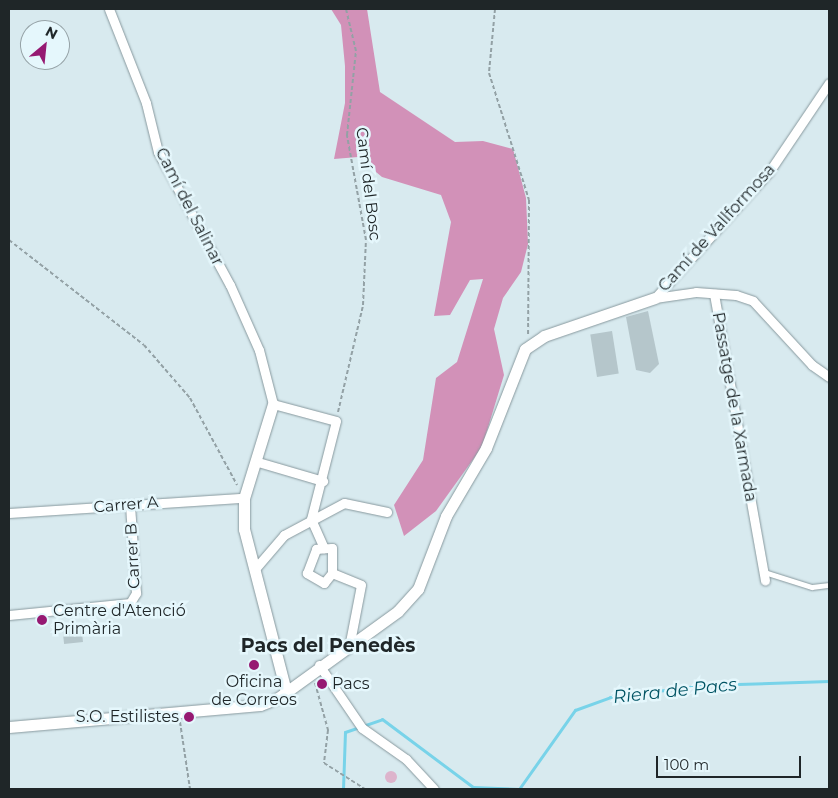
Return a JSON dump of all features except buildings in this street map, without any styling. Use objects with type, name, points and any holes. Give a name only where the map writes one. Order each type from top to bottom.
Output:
[{"type":"street","name":"Camí del Salinar","points":[[109,9],[146,103],[158,152],[230,286],[258,350],[273,404]]},
{"type":"street","name":"Camí de Vallformosa","points":[[654,298],[769,172],[829,83]]},
{"type":"street","points":[[714,294],[754,301],[812,365],[829,377]]},
{"type":"street","name":"Passatge de la Xarmada","points":[[654,298],[714,294],[764,576]]},
{"type":"street","points":[[9,727],[260,705],[286,691],[350,642],[398,611],[418,589],[446,516],[486,448],[525,349],[544,336],[654,298]]},
{"type":"street","points":[[286,691],[244,529],[244,498],[258,462],[273,404],[336,422],[323,481],[311,519],[324,548]]},
{"type":"street","points":[[258,462],[323,481]]},
{"type":"street","name":"Carrer A","points":[[9,513],[244,498]]},
{"type":"street","points":[[254,570],[284,535],[344,503],[387,512]]},
{"type":"street","name":"Carrer B","points":[[9,615],[130,603],[136,593],[130,505]]},
{"type":"street","points":[[332,548],[332,573],[324,583],[307,573],[316,549],[332,548]]},
{"type":"street","points":[[332,573],[361,585],[350,642]]},
{"type":"street","points":[[315,669],[362,728],[406,759],[434,789]]},
{"type":"lane","points":[[764,576],[812,587],[829,585]]},
{"type":"path","name":"Camí del Bosc","points":[[336,422],[363,305],[366,240],[347,135],[356,51],[346,9]]},
{"type":"path","points":[[495,9],[489,73],[529,200],[531,283],[525,349]]},
{"type":"path","points":[[9,240],[144,344],[190,398],[244,498]]},
{"type":"path","points":[[315,669],[326,711],[324,764],[337,774],[350,779],[365,789]]},
{"type":"path","points":[[180,712],[190,789]]},
{"type":"shaded area","points":[[331,9],[367,9],[380,92],[455,142],[483,141],[513,149],[526,198],[528,244],[521,272],[503,298],[494,329],[504,375],[482,447],[436,511],[404,536],[394,505],[423,460],[436,378],[457,362],[483,279],[470,280],[450,315],[434,316],[451,222],[441,195],[382,177],[358,157],[334,159],[345,103],[345,66],[341,25]]},
{"type":"shaded area","points":[[389,771],[393,771],[397,777],[393,783],[389,783],[385,779],[385,775]]},
{"type":"waterway","name":"Riera de Pacs","points":[[343,789],[345,732],[382,719],[473,787],[519,789],[575,710],[610,697],[704,685],[829,681]]},
{"type":"place","name":"Centre d'Atenció Primària","points":[[42,620]]},
{"type":"place","name":"Oficina de Correos","points":[[254,665]]},
{"type":"place","name":"Pacs","points":[[322,684]]},
{"type":"place","name":"S.O. Estilistes","points":[[189,717]]},
{"type":"district","name":"Pacs del Penedès","points":[[328,646]]}]
